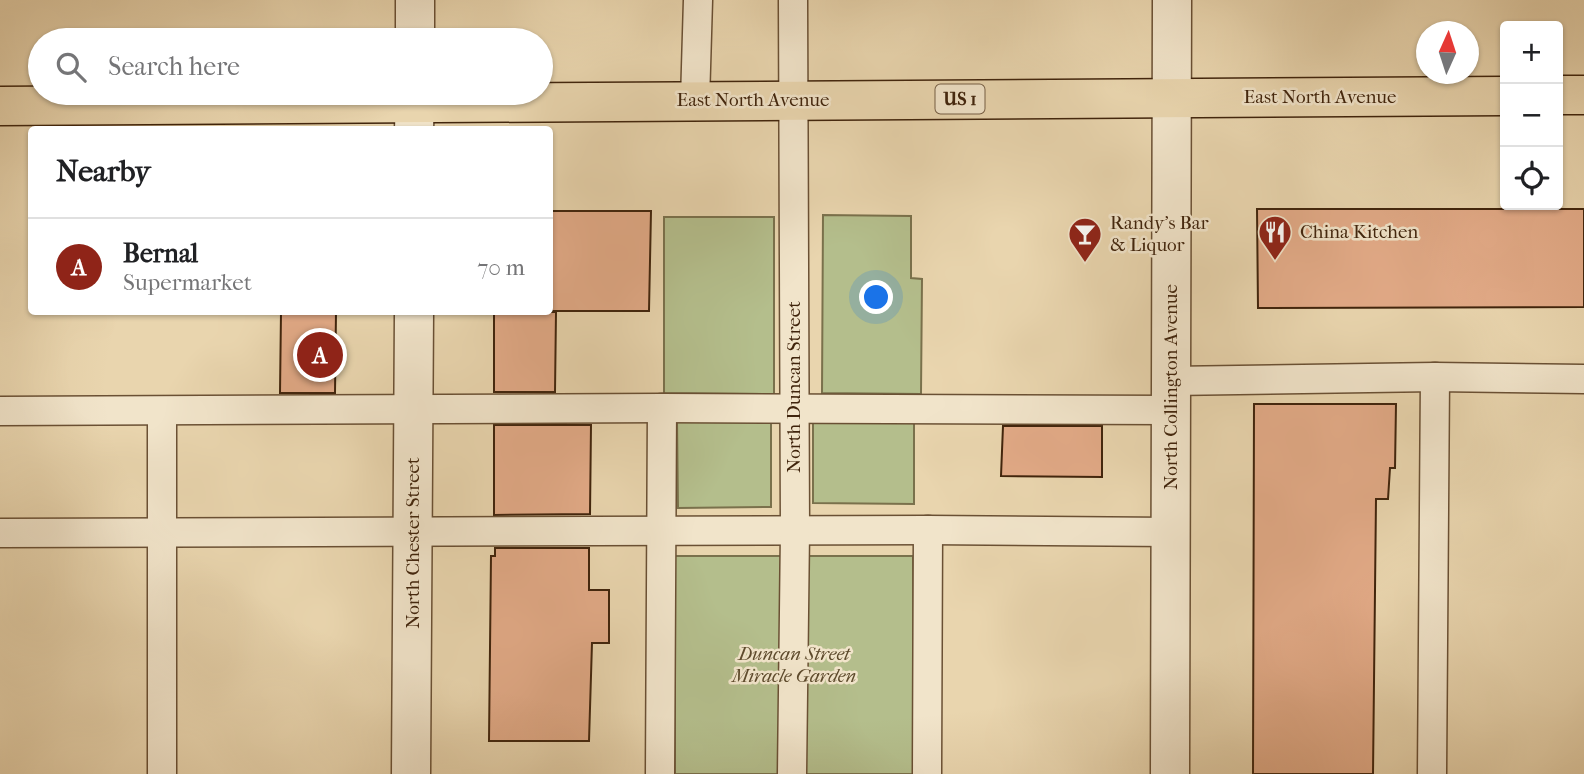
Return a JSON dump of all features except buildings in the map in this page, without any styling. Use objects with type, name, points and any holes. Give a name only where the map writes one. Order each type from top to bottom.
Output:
[{"type":"main road","points":[[1563,95],[1584,95]]},
{"type":"main road","name":"East North Avenue","points":[[553,105],[793,100],[1500,96]]},
{"type":"main road","name":"East North Avenue","points":[[0,106],[414,108],[534,105]]},
{"type":"street","points":[[415,0],[415,28]]},
{"type":"street","name":"North Collington Avenue","points":[[1170,774],[1172,0]]},
{"type":"street","name":"North Chester Street","points":[[411,774],[414,315]]},
{"type":"lane","points":[[695,101],[698,0]]},
{"type":"lane","name":"North Duncan Street","points":[[792,774],[795,531],[793,0]]},
{"type":"lane","points":[[1432,774],[1436,377]]},
{"type":"lane","points":[[0,411],[794,408],[1171,395],[1436,377],[1584,379]]},
{"type":"lane","points":[[660,774],[662,408]]},
{"type":"lane","points":[[162,411],[162,774]]},
{"type":"lane","points":[[0,533],[928,530],[1171,532]]},
{"type":"lane","points":[[927,774],[928,530]]},
{"type":"green space","points":[[823,215],[911,216],[911,278],[922,279],[921,394],[822,393]]},
{"type":"green space","points":[[664,217],[774,217],[774,394],[664,393]]},
{"type":"green space","points":[[813,420],[914,421],[914,504],[813,503]]},
{"type":"green space","points":[[677,421],[771,421],[771,507],[678,508]]},
{"type":"green space","name":"Duncan Street Miracle Garden","points":[[675,556],[913,556],[914,774],[675,774]]},
{"type":"place","name":"China Kitchen","points":[[1275,262]]},
{"type":"place","name":"Randy’s Bar & Liquor","points":[[1085,264]]},
{"type":"place","name":"Bernal","points":[[320,355]]}]
